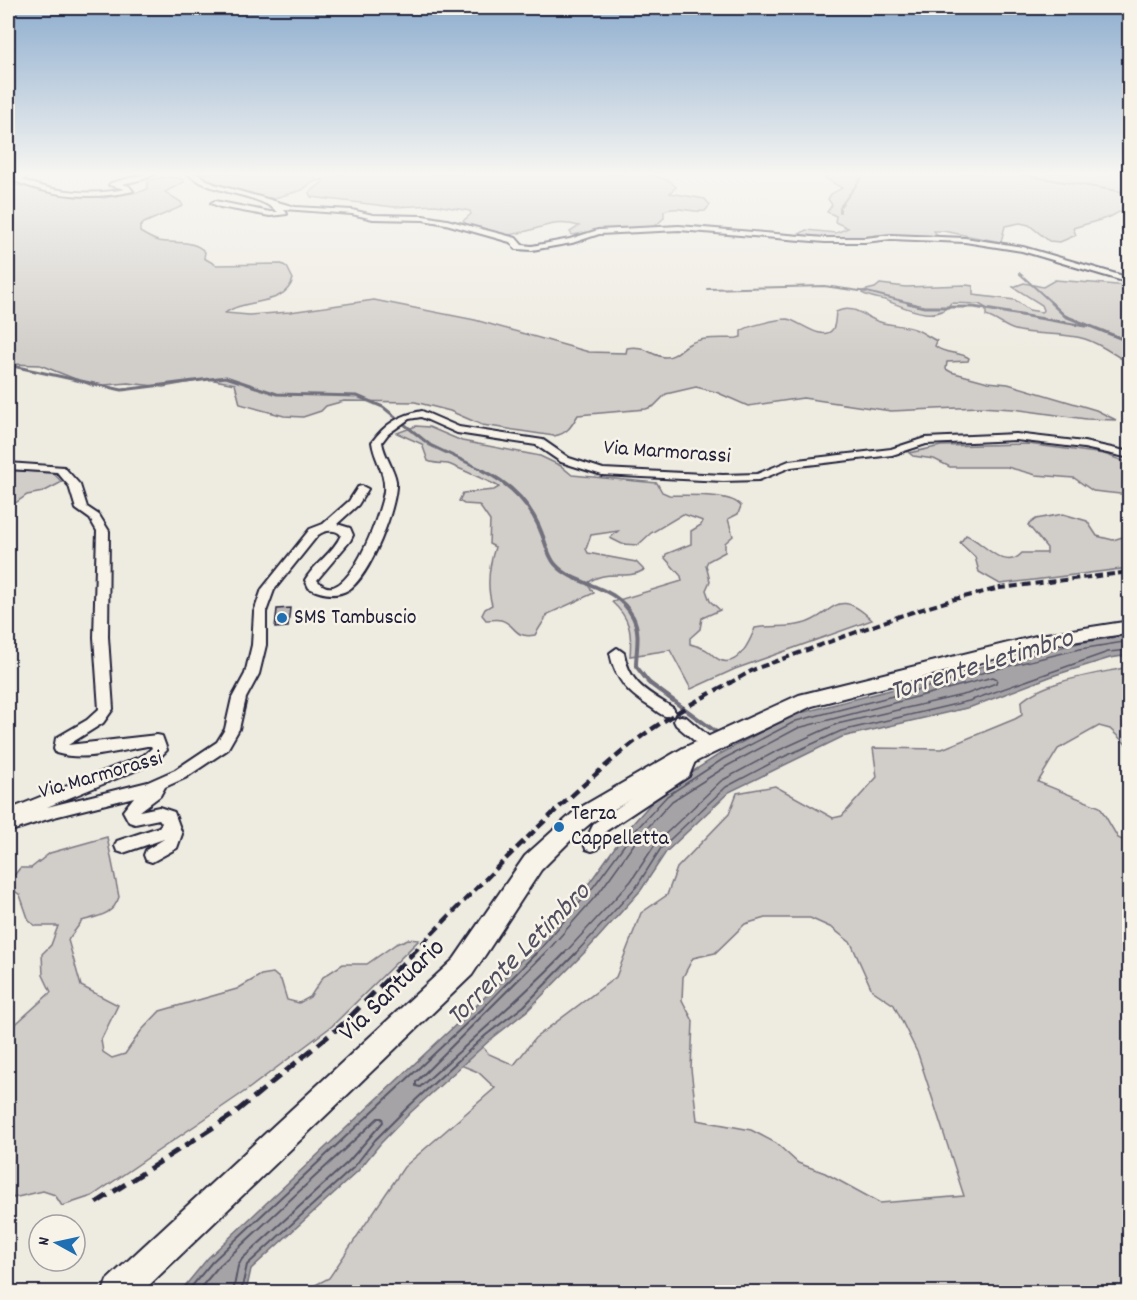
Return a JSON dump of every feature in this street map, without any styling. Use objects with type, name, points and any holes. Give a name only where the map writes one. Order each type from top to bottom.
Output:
[{"type":"main road","name":"Via Santuario","points":[[119,1293],[463,967],[481,945],[533,863],[564,832],[602,805],[700,749],[783,709],[836,691],[1040,641],[1130,627]]},
{"type":"street","points":[[490,234],[518,242],[519,247],[532,248],[572,241],[593,234]]},
{"type":"street","points":[[743,234],[814,240],[866,240],[891,237],[965,240],[1023,249],[1130,280]]},
{"type":"street","points":[[948,235],[965,240]]},
{"type":"street","name":"Via Marmorassi","points":[[8,826],[53,811],[158,784],[180,774],[222,746],[232,729],[239,698],[252,674],[259,645],[260,612],[268,588],[308,537],[320,528],[327,527],[341,528],[347,535],[341,546],[317,569],[310,580],[313,585],[326,591],[347,585],[383,521],[390,481],[378,453],[377,442],[384,432],[406,417],[422,414],[457,430],[539,442],[565,460],[602,472],[713,478],[759,477],[798,462],[882,453],[925,441],[1016,437],[1101,448],[1130,455]]},
{"type":"street","name":"Via Marmorassi","points":[[8,466],[60,469],[74,485],[82,508],[95,517],[103,531],[101,637],[106,709],[104,716],[61,742],[61,749],[85,751],[139,740],[157,740],[160,750],[149,759],[8,816]]},
{"type":"street","points":[[327,527],[354,503],[362,489]]},
{"type":"street","points":[[617,653],[621,674],[629,686],[668,712]]},
{"type":"street","points":[[592,843],[600,827],[684,772],[700,749],[681,721]]},
{"type":"street","points":[[152,855],[171,843],[174,834],[171,824],[164,813],[141,819],[132,815],[134,805],[158,790],[158,784]]},
{"type":"street","points":[[123,846],[165,832],[171,824]]},
{"type":"shaded area","points":[[8,234],[143,234],[158,241],[195,245],[205,252],[204,258],[216,265],[282,264],[287,267],[293,279],[289,288],[282,294],[233,308],[225,313],[249,315],[290,312],[374,300],[475,320],[589,352],[626,353],[627,348],[638,347],[659,356],[668,357],[694,341],[737,338],[741,337],[741,331],[744,329],[783,319],[792,320],[816,332],[828,333],[834,326],[836,312],[848,309],[880,322],[917,330],[937,341],[935,346],[939,349],[969,358],[968,361],[947,362],[946,369],[951,372],[988,382],[1008,384],[1096,410],[1116,420],[1086,419],[1013,409],[979,407],[891,411],[803,398],[748,406],[716,392],[696,387],[666,394],[654,406],[646,409],[578,415],[568,429],[554,436],[482,425],[450,411],[415,402],[344,401],[326,406],[321,411],[303,417],[284,416],[240,404],[235,384],[209,379],[163,387],[128,383],[93,386],[40,365],[8,364]]},
{"type":"shaded area","points":[[936,234],[937,235],[934,237],[879,235],[839,240],[798,235]]},
{"type":"shaded area","points":[[957,234],[1003,234],[1001,242]]},
{"type":"shaded area","points":[[1040,234],[1076,235],[1060,242],[1049,241]]},
{"type":"shaded area","points":[[1055,280],[1129,286],[1129,363],[1085,339],[1011,329],[986,316],[986,308],[979,304],[951,303],[937,313],[928,313],[862,293],[880,284],[906,287],[966,285],[973,286],[973,295],[1015,300],[1029,310],[1041,312],[1044,310],[1042,305],[1013,287],[1024,283],[1043,287]]},
{"type":"shaded area","points":[[416,426],[429,427],[462,441],[540,456],[561,466],[572,475],[657,483],[662,492],[669,495],[718,497],[741,506],[738,514],[728,519],[733,536],[725,543],[725,552],[708,561],[706,565],[710,581],[706,590],[710,601],[720,610],[702,618],[700,629],[690,638],[690,644],[704,648],[720,660],[732,660],[738,657],[755,628],[802,624],[842,604],[850,604],[872,620],[735,669],[691,689],[670,650],[630,656],[631,640],[626,620],[612,602],[682,581],[681,576],[665,558],[666,554],[691,544],[691,531],[703,521],[683,514],[651,533],[638,545],[622,544],[610,538],[618,531],[591,535],[586,549],[588,553],[636,562],[644,570],[630,575],[608,575],[594,579],[587,584],[594,593],[548,614],[535,635],[523,635],[501,620],[486,620],[482,615],[485,609],[492,605],[489,576],[495,547],[489,544],[490,521],[479,505],[464,504],[459,501],[463,493],[494,490],[499,487],[448,464],[428,461],[422,444],[397,433]]},
{"type":"shaded area","points":[[1028,444],[1104,454],[1129,463],[1129,495],[1093,491],[1074,478],[1036,475],[1007,467],[950,467],[934,459],[913,456],[909,453],[941,446]]},
{"type":"shaded area","points":[[8,470],[53,473],[62,482],[43,492],[27,495],[8,508]]},
{"type":"shaded area","points":[[1063,514],[1087,521],[1097,536],[1113,540],[1129,535],[1129,568],[1000,584],[979,572],[975,557],[960,543],[966,535],[1001,558],[1008,559],[1015,558],[1022,553],[1047,553],[1047,548],[1028,525],[1036,519]]},
{"type":"shaded area","points":[[1129,667],[1129,747],[1110,729],[1099,726],[1058,749],[1038,782],[1100,807],[1118,838],[1129,843],[1129,1292],[302,1292],[329,1278],[404,1167],[495,1088],[478,1072],[453,1062],[474,1038],[489,1054],[514,1065],[535,1038],[616,977],[641,913],[667,895],[677,868],[729,814],[737,793],[775,786],[833,818],[842,816],[877,777],[873,748],[942,749],[1022,715],[1021,702],[1044,688],[1072,679]],"holes":[[[765,918],[810,918],[832,928],[851,943],[872,990],[894,1005],[918,1054],[964,1196],[880,1203],[825,1173],[798,1163],[776,1143],[751,1130],[697,1120],[691,1069],[693,1021],[682,1000],[683,977],[693,958],[715,953],[745,924]]]},
{"type":"shaded area","points":[[107,837],[119,897],[109,911],[82,921],[68,940],[81,986],[118,1005],[101,1040],[103,1052],[112,1058],[125,1054],[141,1031],[160,1011],[237,989],[261,975],[273,973],[281,980],[287,1000],[299,1003],[310,997],[323,977],[343,964],[367,964],[396,944],[408,939],[419,940],[332,1026],[247,1090],[92,1196],[62,1206],[55,1195],[43,1191],[13,1198],[8,1176],[8,1031],[51,992],[43,975],[42,954],[51,945],[58,926],[36,926],[29,921],[20,895],[8,886],[8,883],[20,868],[31,868],[50,853]]},
{"type":"water","name":"Torrente Letimbro","points":[[1129,635],[1129,655],[1110,658],[1055,675],[971,707],[842,737],[729,792],[666,852],[641,890],[528,1010],[490,1040],[411,1112],[358,1171],[251,1269],[246,1292],[180,1292],[208,1258],[478,1004],[526,955],[590,882],[628,829],[662,791],[720,754],[793,715],[1007,660],[1079,643]]},
{"type":"building","name":"SMS Tambuscio","points":[[290,608],[288,627],[275,628],[277,609]]},
{"type":"waterway","points":[[1019,273],[1053,304]]},
{"type":"waterway","points":[[707,289],[824,286],[867,292],[914,304]]},
{"type":"waterway","points":[[908,303],[924,307],[974,307],[1085,326]]},
{"type":"waterway","points":[[1051,303],[1065,316],[1130,342]]},
{"type":"waterway","points":[[8,365],[122,390],[226,377],[277,394],[357,396],[383,407],[430,445],[485,471]]},
{"type":"waterway","points":[[482,470],[511,488],[526,504],[555,564],[573,577],[606,591],[625,606],[633,617],[637,629],[636,666],[649,683]]},
{"type":"waterway","points":[[649,683],[720,735]]},
{"type":"railway","points":[[728,684],[755,669],[900,616],[955,599],[1000,588],[1130,572]]},
{"type":"railway","points":[[411,955],[488,876],[623,751],[661,723],[731,682]]},
{"type":"railway","points":[[96,1203],[231,1116],[343,1024],[413,953]]},
{"type":"place","name":"SMS Tambuscio","points":[[282,618]]},
{"type":"place","name":"Terza Cappelletta","points":[[559,827]]}]
